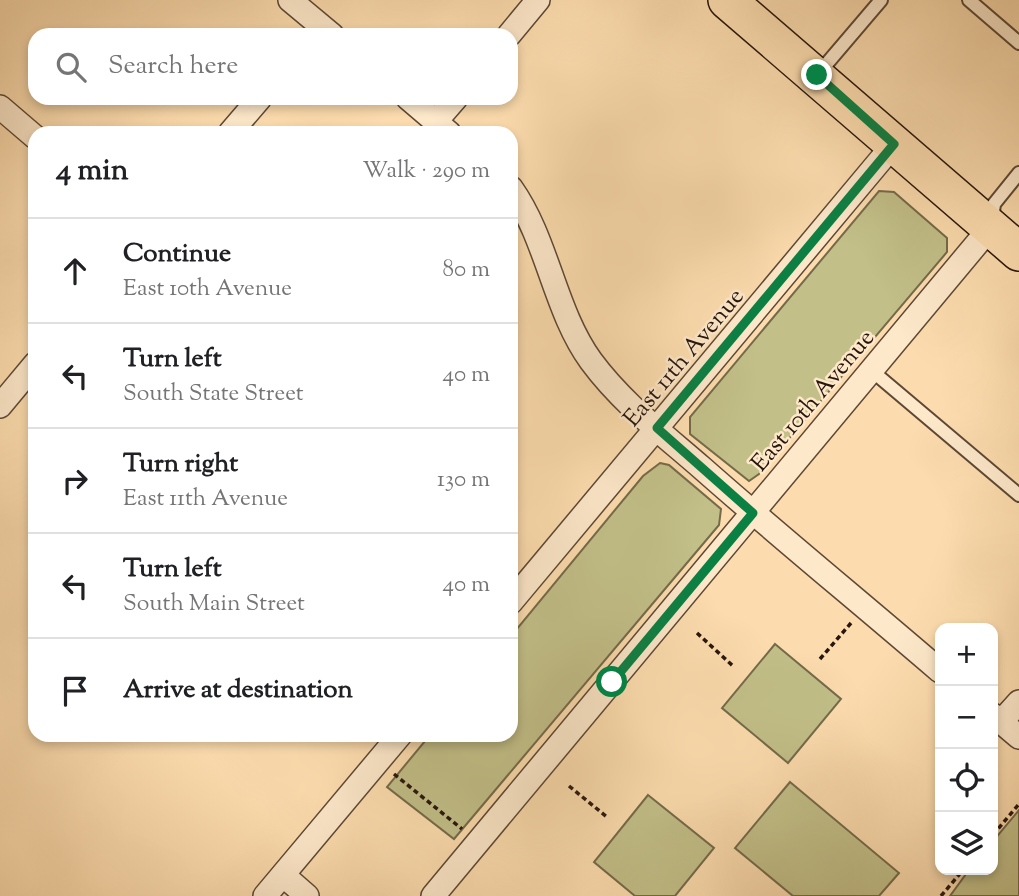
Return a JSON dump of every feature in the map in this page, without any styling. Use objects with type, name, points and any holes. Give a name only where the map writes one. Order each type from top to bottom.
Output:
[{"type":"main road","points":[[727,0],[1019,252]]},
{"type":"street","points":[[290,0],[319,28]]},
{"type":"street","points":[[515,28],[538,0]]},
{"type":"street","points":[[236,126],[254,105]]},
{"type":"street","points":[[416,105],[442,126]]},
{"type":"street","points":[[443,126],[453,105]]},
{"type":"street","points":[[0,107],[28,131]]},
{"type":"street","name":"East 11th Avenue","points":[[519,580],[657,428],[894,144]]},
{"type":"street","points":[[518,215],[549,267],[568,320],[589,358],[629,405],[935,667]]},
{"type":"street","name":"East 10th Avenue","points":[[433,896],[990,228]]},
{"type":"street","points":[[0,406],[28,372]]},
{"type":"street","points":[[1004,725],[1019,702]]},
{"type":"street","points":[[265,896],[394,742]]},
{"type":"street","points":[[283,875],[307,896]]},
{"type":"lane","points":[[817,75],[881,0]]},
{"type":"lane","points":[[969,0],[1019,43]]},
{"type":"lane","points":[[990,228],[995,204],[1019,173]]},
{"type":"lane","points":[[871,370],[1019,495]]},
{"type":"path","points":[[820,659],[855,619]]},
{"type":"path","points":[[697,633],[733,666]]},
{"type":"path","points":[[390,771],[465,832]]},
{"type":"path","points":[[569,786],[607,817]]},
{"type":"path","points":[[998,829],[1019,804]]},
{"type":"path","points":[[941,896],[959,875]]},
{"type":"shaded area","points":[[879,191],[894,192],[947,238],[947,252],[759,474],[749,481],[690,434],[690,417]]},
{"type":"shaded area","points":[[660,463],[669,465],[721,509],[719,525],[454,839],[387,787],[424,742],[518,742],[518,628],[643,476]]},
{"type":"shaded area","points":[[775,644],[841,699],[788,763],[722,708]]},
{"type":"shaded area","points":[[790,782],[899,873],[879,896],[793,896],[735,848]]},
{"type":"shaded area","points":[[648,795],[714,848],[675,896],[635,896],[594,862]]},
{"type":"shaded area","points":[[1019,810],[1019,896],[950,896],[965,875],[998,875],[998,835]]},
{"type":"route","points":[[612,682],[753,513],[657,428],[894,144],[817,75]]}]
